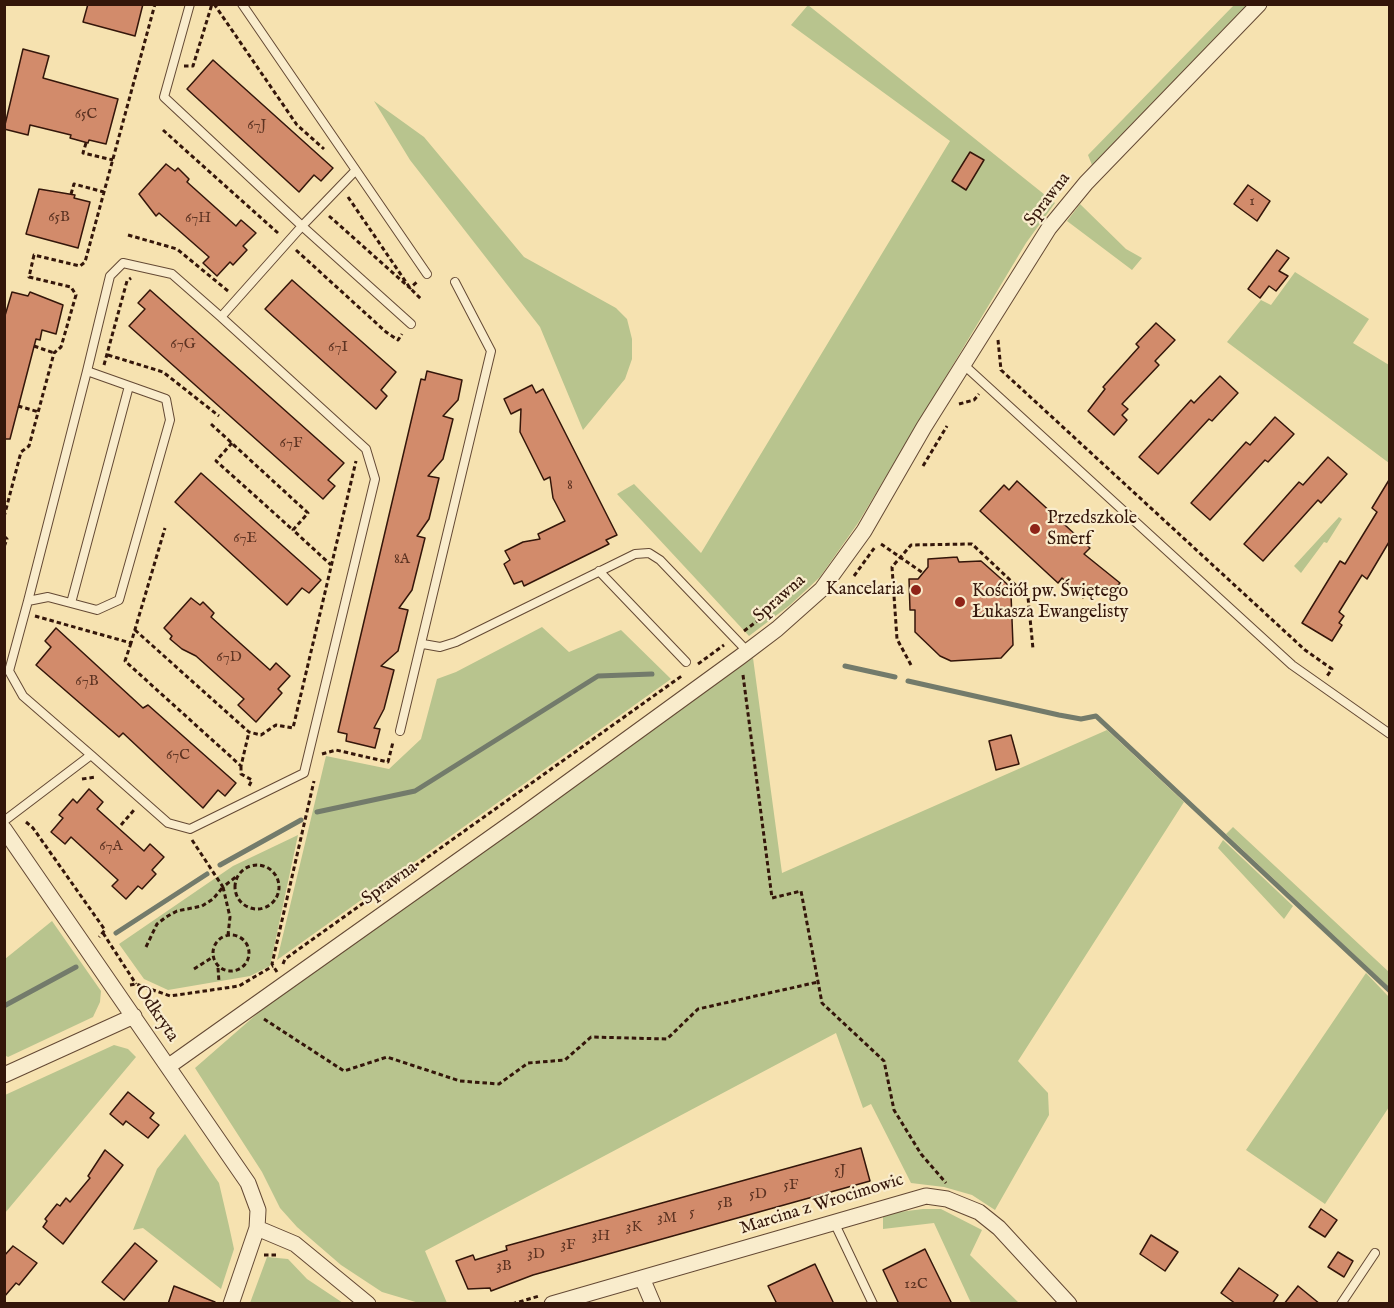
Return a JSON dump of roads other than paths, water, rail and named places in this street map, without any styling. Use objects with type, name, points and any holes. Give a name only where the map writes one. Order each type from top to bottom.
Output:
[{"type":"street","name":"Sprawna","points":[[169,1066],[247,1008],[524,814],[744,655],[800,609],[837,570],[864,531],[1049,228],[1086,183],[1259,4]]},
{"type":"street","name":"Odkryta","points":[[4,829],[243,1173],[258,1210],[257,1228]]},
{"type":"street","points":[[4,1075],[134,1016]]},
{"type":"street","name":"Marcina z Wrocimowic","points":[[552,1304],[917,1197],[939,1197],[964,1204],[999,1228],[1069,1304]]},
{"type":"street","points":[[231,1304],[257,1228],[295,1244],[368,1304]]},
{"type":"street","points":[[642,1278],[653,1304]]},
{"type":"lane","points":[[190,4],[164,97],[310,234],[411,324]]},
{"type":"lane","points":[[242,4],[427,274]]},
{"type":"lane","points":[[220,317],[355,171]]},
{"type":"lane","points":[[123,263],[172,274],[366,449],[375,479],[304,773],[190,829],[168,823],[23,696],[9,671],[87,371],[110,276],[123,263]]},
{"type":"lane","points":[[400,731],[423,644],[491,351],[455,282]]},
{"type":"lane","points":[[964,365],[1292,665],[1389,734]]},
{"type":"lane","points":[[28,601],[48,597],[96,610],[119,600],[170,420],[166,399],[87,371]]},
{"type":"lane","points":[[71,603],[129,386]]},
{"type":"lane","points":[[423,644],[440,647],[456,642],[635,554],[649,553],[660,561],[734,638],[744,655]]},
{"type":"lane","points":[[599,571],[686,662]]},
{"type":"lane","points":[[4,820],[91,755]]},
{"type":"lane","points":[[834,1222],[873,1304]]},
{"type":"lane","points":[[1341,1304],[1375,1253]]},
{"type":"waterway","points":[[845,666],[895,677]]},
{"type":"waterway","points":[[317,812],[415,791],[598,676],[652,674]]},
{"type":"waterway","points":[[908,681],[1059,715],[1081,719],[1096,716],[1390,991]]},
{"type":"waterway","points":[[220,865],[301,820]]},
{"type":"waterway","points":[[116,933],[207,874]]},
{"type":"waterway","points":[[4,1006],[76,967]]},
{"type":"place","name":"Przedszkole Smerf","points":[[1035,529]]},
{"type":"place","name":"Kancelaria","points":[[916,590]]},
{"type":"place","name":"Kościół pw. Świętego Łukasza Ewangelisty","points":[[960,602]]}]
